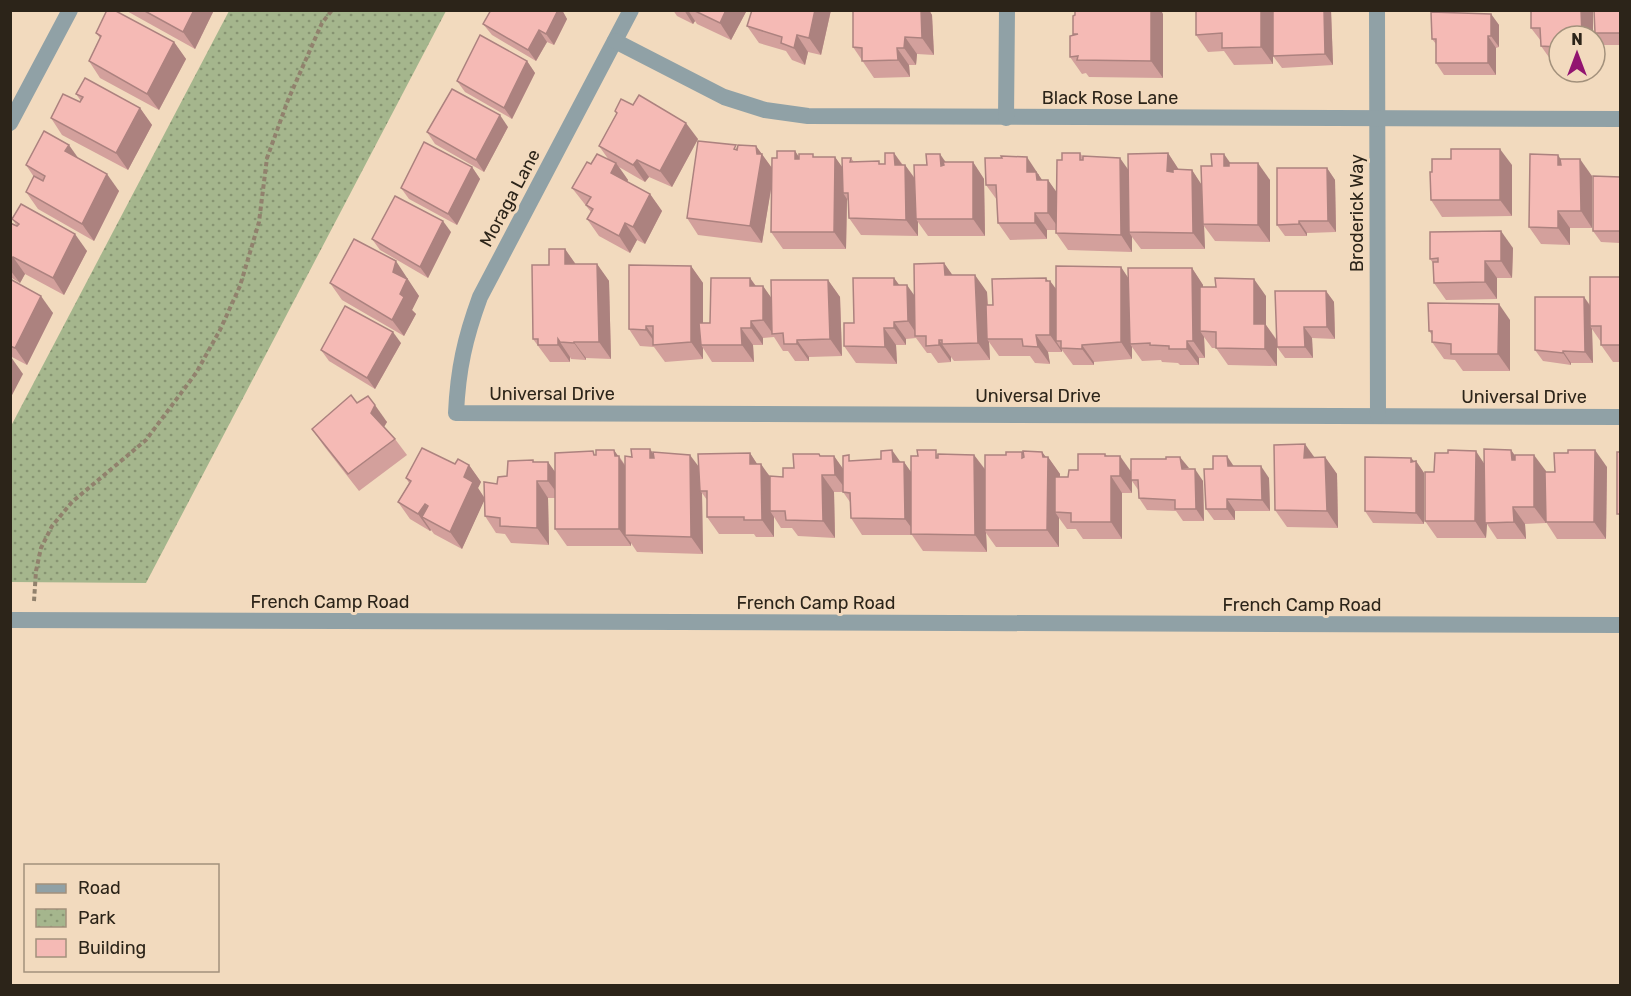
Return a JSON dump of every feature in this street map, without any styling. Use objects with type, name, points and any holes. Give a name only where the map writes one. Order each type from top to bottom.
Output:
[{"type":"street","points":[[10,123],[70,10]]},
{"type":"street","name":"Moraga Lane","points":[[456,413],[457,381],[465,337],[480,297],[631,10]]},
{"type":"street","points":[[1006,118],[1007,10]]},
{"type":"street","name":"Broderick Way","points":[[1377,10],[1378,416]]},
{"type":"street","name":"Black Rose Lane","points":[[615,41],[724,97],[765,110],[808,117],[1620,119]]},
{"type":"street","name":"Universal Drive","points":[[456,413],[1620,417]]},
{"type":"street","name":"French Camp Road","points":[[10,620],[1620,625]]},
{"type":"path","points":[[34,620],[36,571],[41,548],[52,526],[72,502],[146,440],[196,373],[219,330],[240,286],[259,222],[267,159],[288,100],[322,23],[332,10]]},
{"type":"green space","points":[[229,11],[446,11],[146,583],[11,582],[11,426]]},
{"type":"building","points":[[107,10],[114,10],[174,42],[147,94],[89,61],[101,36],[96,33]]},
{"type":"building","points":[[143,10],[194,10],[183,32]]},
{"type":"building","points":[[491,10],[558,10],[546,34],[539,30],[528,50],[483,24]]},
{"type":"building","points":[[693,10],[726,10],[720,23]]},
{"type":"building","points":[[752,10],[815,10],[809,38],[797,35],[794,48],[781,43],[782,37],[747,26]]},
{"type":"building","points":[[853,10],[921,10],[922,38],[905,37],[904,48],[897,48],[898,60],[862,61],[862,48],[853,47]]},
{"type":"building","points":[[1075,10],[1151,10],[1151,61],[1077,60],[1078,56],[1070,57],[1070,36],[1078,34],[1073,34]]},
{"type":"building","points":[[1196,10],[1261,10],[1261,47],[1222,48],[1222,33],[1196,35]]},
{"type":"building","points":[[1273,10],[1324,10],[1325,54],[1273,56]]},
{"type":"building","points":[[1531,10],[1581,10],[1582,24],[1547,24],[1547,46],[1541,46],[1540,28],[1531,28]]},
{"type":"building","points":[[1594,10],[1620,10],[1620,33],[1607,33],[1607,24],[1595,24]]},
{"type":"building","points":[[1431,12],[1491,14],[1488,63],[1436,63],[1436,39],[1432,39]]},
{"type":"building","points":[[480,35],[527,61],[504,108],[457,81]]},
{"type":"building","points":[[85,78],[140,108],[116,153],[51,118],[63,94],[80,102],[83,97],[76,94]]},
{"type":"building","points":[[452,89],[500,115],[476,160],[427,132]]},
{"type":"building","points":[[639,95],[686,123],[660,171],[637,160],[633,165],[599,146],[617,113],[615,111],[621,99],[633,105]]},
{"type":"building","points":[[44,131],[69,145],[65,151],[107,174],[82,224],[26,192],[34,176],[43,181],[45,176],[26,165]]},
{"type":"building","points":[[698,141],[736,145],[734,149],[737,150],[738,145],[756,146],[757,154],[762,154],[750,226],[687,218]]},
{"type":"building","points":[[424,142],[472,167],[448,214],[401,188]]},
{"type":"building","points":[[1451,149],[1500,149],[1500,200],[1431,200],[1432,159],[1451,159]]},
{"type":"building","points":[[777,151],[795,151],[795,159],[799,159],[799,154],[813,154],[813,157],[835,157],[834,232],[771,232],[772,158],[777,158]]},
{"type":"building","points":[[885,153],[894,153],[895,165],[905,165],[906,220],[849,218],[848,193],[843,193],[842,158],[851,158],[850,162],[879,161],[879,164],[885,164]]},
{"type":"building","points":[[1062,153],[1080,153],[1080,160],[1083,160],[1083,156],[1120,158],[1121,235],[1056,233],[1057,160],[1062,160]]},
{"type":"building","points":[[1168,153],[1167,171],[1192,170],[1193,233],[1129,232],[1128,154]]},
{"type":"building","points":[[597,154],[616,163],[611,173],[650,194],[633,227],[625,223],[619,236],[587,219],[593,209],[586,205],[591,197],[572,188],[587,162],[591,164]]},
{"type":"building","points":[[926,154],[940,154],[941,166],[944,165],[943,162],[973,162],[973,219],[916,219],[914,165],[927,165]]},
{"type":"building","points":[[1211,154],[1224,154],[1224,166],[1229,166],[1229,163],[1258,163],[1258,225],[1203,224],[1201,166],[1212,166]]},
{"type":"building","points":[[1530,154],[1558,155],[1558,165],[1561,165],[1560,159],[1580,159],[1581,211],[1558,211],[1558,228],[1529,227]]},
{"type":"building","points":[[1001,156],[1027,157],[1027,172],[1036,172],[1037,180],[1048,180],[1048,213],[1035,213],[1035,223],[998,223],[996,185],[986,185],[985,158],[1002,158]]},
{"type":"building","points":[[1277,168],[1327,168],[1328,221],[1299,221],[1299,224],[1277,225]]},
{"type":"building","points":[[1593,176],[1620,177],[1620,231],[1593,231]]},
{"type":"building","points":[[395,196],[443,221],[420,267],[372,239]]},
{"type":"building","points":[[21,204],[75,234],[53,278],[13,257],[10,261],[10,223],[17,226],[19,224],[12,219]]},
{"type":"building","points":[[1501,231],[1501,261],[1485,261],[1485,282],[1434,283],[1433,262],[1438,262],[1438,258],[1430,259],[1430,232]]},
{"type":"building","points":[[354,239],[396,261],[393,272],[407,279],[400,294],[404,297],[392,320],[330,283]]},
{"type":"building","points":[[549,249],[565,249],[565,264],[597,264],[599,342],[560,342],[558,339],[558,345],[538,345],[538,339],[533,339],[532,265],[549,265]]},
{"type":"building","points":[[944,263],[945,275],[975,275],[978,343],[942,344],[942,340],[939,340],[939,345],[926,346],[926,336],[915,336],[914,264]]},
{"type":"building","points":[[629,265],[691,266],[691,342],[653,345],[653,326],[646,326],[646,330],[629,329]]},
{"type":"building","points":[[1056,266],[1121,267],[1121,342],[1082,345],[1082,349],[1061,348],[1061,341],[1056,341]]},
{"type":"building","points":[[1128,268],[1192,268],[1193,341],[1187,341],[1187,349],[1169,349],[1169,346],[1150,345],[1150,343],[1130,344]]},
{"type":"building","points":[[1590,277],[1620,277],[1620,345],[1601,345],[1601,326],[1590,326]]},
{"type":"building","points":[[711,278],[750,278],[750,286],[763,286],[763,320],[751,321],[751,328],[741,328],[742,345],[701,345],[699,323],[710,323]]},
{"type":"building","points":[[853,278],[894,278],[894,285],[907,285],[908,321],[894,322],[894,328],[884,328],[885,347],[844,346],[844,323],[854,323]]},
{"type":"building","points":[[1046,278],[1046,281],[1050,281],[1050,335],[1036,335],[1038,347],[1023,346],[1022,339],[987,339],[986,305],[993,305],[992,279]]},
{"type":"building","points":[[1215,278],[1254,279],[1254,324],[1265,324],[1265,349],[1216,348],[1216,332],[1200,331],[1200,287],[1216,287]]},
{"type":"building","points":[[10,279],[41,296],[15,348],[10,346]]},
{"type":"building","points":[[771,280],[828,280],[830,339],[797,340],[797,344],[784,344],[783,333],[772,334]]},
{"type":"building","points":[[1275,291],[1326,291],[1327,327],[1304,327],[1305,347],[1277,347]]},
{"type":"building","points":[[1535,297],[1584,297],[1585,352],[1563,351],[1563,353],[1535,350]]},
{"type":"building","points":[[1428,303],[1499,304],[1498,354],[1451,354],[1451,344],[1432,342],[1432,331],[1429,331]]},
{"type":"building","points":[[345,306],[393,332],[367,378],[321,350]]},
{"type":"building","points":[[351,395],[357,403],[368,396],[375,405],[371,413],[395,439],[348,474],[312,429]]},
{"type":"building","points":[[1305,444],[1304,458],[1325,457],[1327,511],[1275,510],[1274,445]]},
{"type":"building","points":[[422,448],[455,464],[458,459],[469,465],[464,477],[473,482],[450,532],[422,517],[428,506],[425,504],[418,514],[398,502],[411,481],[406,478]]},
{"type":"building","points":[[631,449],[650,449],[650,458],[654,458],[653,452],[690,455],[691,537],[625,535],[625,456],[632,457]]},
{"type":"building","points":[[1484,449],[1511,450],[1512,460],[1515,460],[1515,455],[1534,455],[1534,507],[1513,507],[1514,522],[1485,523]]},
{"type":"building","points":[[596,450],[614,450],[615,456],[619,456],[619,529],[555,529],[555,453],[593,451],[596,455]]},
{"type":"building","points":[[892,450],[893,462],[904,462],[905,519],[851,518],[850,493],[843,492],[843,456],[849,455],[849,461],[881,459],[881,451]]},
{"type":"building","points":[[917,450],[936,450],[936,458],[938,454],[974,455],[975,535],[911,534],[911,456],[918,456]]},
{"type":"building","points":[[1448,450],[1476,451],[1475,521],[1425,521],[1425,472],[1434,472],[1435,453],[1448,453]]},
{"type":"building","points":[[1568,450],[1595,450],[1594,522],[1546,522],[1545,472],[1555,472],[1554,453],[1568,453]]},
{"type":"building","points":[[1023,451],[1042,452],[1043,457],[1048,457],[1047,530],[985,530],[985,455],[1022,452],[1022,458],[1024,457]]},
{"type":"building","points":[[1617,452],[1620,452],[1620,514],[1617,514]]},
{"type":"building","points":[[750,453],[750,464],[761,464],[762,520],[744,520],[744,517],[707,517],[707,491],[700,491],[698,454]]},
{"type":"building","points":[[793,454],[834,456],[835,475],[822,475],[823,521],[786,520],[785,511],[770,511],[770,476],[783,477],[783,468],[794,468]]},
{"type":"building","points":[[1078,454],[1120,456],[1120,476],[1111,476],[1111,522],[1071,522],[1071,513],[1055,512],[1055,477],[1068,477],[1069,470],[1078,470]]},
{"type":"building","points":[[1213,456],[1227,456],[1228,466],[1261,466],[1262,500],[1227,499],[1227,509],[1206,509],[1204,469],[1213,469]]},
{"type":"building","points":[[1166,457],[1180,457],[1182,469],[1195,469],[1196,509],[1175,509],[1175,500],[1139,498],[1138,480],[1131,480],[1131,459],[1166,459]]},
{"type":"building","points":[[1365,457],[1411,458],[1411,462],[1416,461],[1416,513],[1365,511]]},
{"type":"building","points":[[533,460],[533,462],[548,462],[548,481],[537,481],[537,528],[500,526],[500,518],[485,516],[484,482],[497,484],[498,477],[507,476],[508,461]]}]
